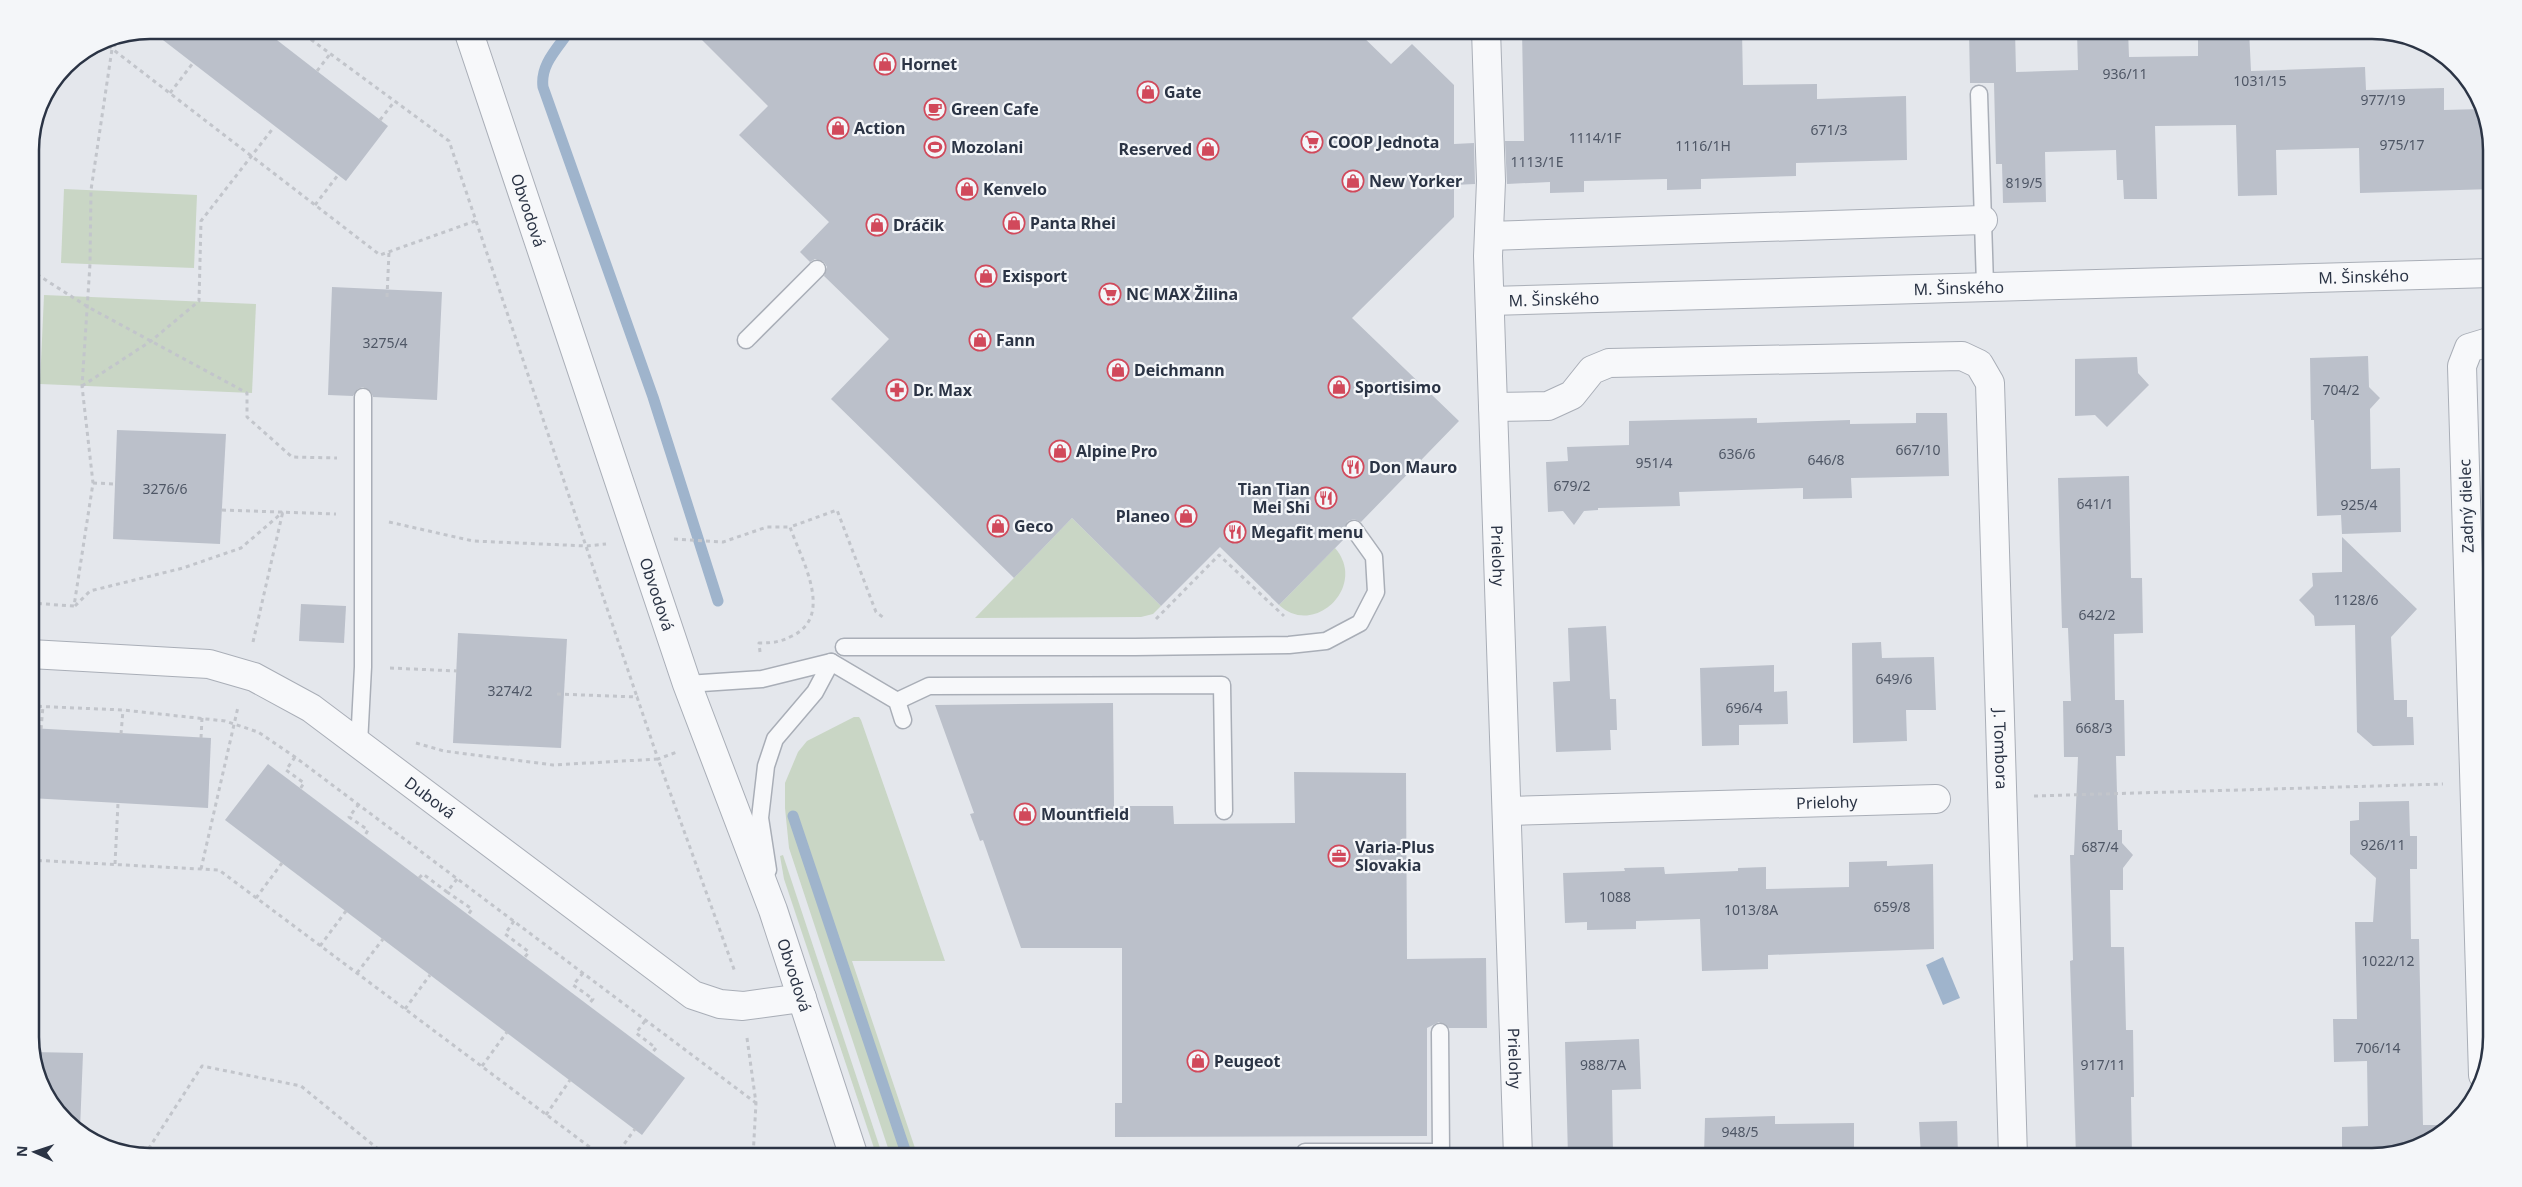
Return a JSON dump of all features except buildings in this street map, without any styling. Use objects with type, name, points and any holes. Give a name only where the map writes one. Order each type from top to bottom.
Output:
[{"type":"street","name":"Obvodová","points":[[471,39],[688,684],[773,910],[851,1148]]},
{"type":"street","name":"M. Šinského","points":[[1486,39],[1491,181],[1489,236],[1490,301],[2483,273]]},
{"type":"street","points":[[1489,236],[1983,220]]},
{"type":"street","name":"Prielohy","points":[[1490,301],[1518,1148]]},
{"type":"street","name":"Zadný dielec","points":[[2482,1049],[2462,366],[2469,348],[2483,343]]},
{"type":"street","name":"J. Tombora","points":[[1493,407],[1548,406],[1572,395],[1592,370],[1609,363],[1962,356],[1979,364],[1990,383],[2013,1148]]},
{"type":"street","name":"Dubová","points":[[39,655],[209,664],[254,677],[360,735],[693,995],[720,1004],[743,1006],[802,998]]},
{"type":"street","name":"Prielohy","points":[[1507,811],[1936,799]]},
{"type":"lane","points":[[1979,94],[1985,286]]},
{"type":"lane","points":[[746,340],[817,269]]},
{"type":"lane","points":[[360,735],[364,667],[363,397]]},
{"type":"lane","points":[[844,647],[1135,647],[1289,645],[1326,641],[1360,623],[1376,592],[1374,557],[1354,529]]},
{"type":"lane","points":[[688,684],[762,679],[831,662],[897,701],[903,720]]},
{"type":"lane","points":[[773,910],[760,818],[766,766],[775,739],[815,692],[831,662]]},
{"type":"lane","points":[[897,701],[929,686],[1222,685],[1224,811]]},
{"type":"lane","points":[[1440,1032],[1441,1148]]},
{"type":"path","points":[[310,39],[449,141],[478,220],[637,697]]},
{"type":"path","points":[[74,606],[93,483],[82,386],[88,308],[91,190],[112,49],[115,45]]},
{"type":"path","points":[[109,46],[380,255],[478,220]]},
{"type":"path","points":[[318,71],[330,54]]},
{"type":"path","points":[[170,93],[193,63]]},
{"type":"path","points":[[380,120],[394,102]]},
{"type":"path","points":[[82,386],[151,341],[198,301],[202,221],[274,127]]},
{"type":"path","points":[[315,205],[338,175]]},
{"type":"path","points":[[386,297],[389,252]]},
{"type":"path","points":[[39,276],[88,308],[248,393],[248,417],[292,458],[363,459]]},
{"type":"path","points":[[93,483],[115,484]]},
{"type":"path","points":[[222,510],[363,515],[473,541],[587,546],[672,539],[723,542],[767,527],[790,527]]},
{"type":"path","points":[[814,519],[837,510],[876,612],[891,621]]},
{"type":"path","points":[[39,604],[74,606],[90,591],[183,568],[241,548],[283,511]]},
{"type":"path","points":[[1155,620],[1219,555],[1289,620]]},
{"type":"path","points":[[364,667],[456,671]]},
{"type":"path","points":[[557,694],[580,694]]},
{"type":"path","points":[[39,706],[123,710],[202,718],[225,721],[258,732],[359,804],[756,1103]]},
{"type":"path","points":[[41,729],[43,706]]},
{"type":"path","points":[[122,734],[123,710]]},
{"type":"path","points":[[201,738],[202,718]]},
{"type":"path","points":[[360,735],[444,751],[554,766],[658,759],[737,977]]},
{"type":"path","points":[[295,757],[286,770],[304,783],[300,789]]},
{"type":"path","points":[[2003,796],[2474,783]]},
{"type":"path","points":[[115,864],[118,803]]},
{"type":"path","points":[[359,804],[349,817],[368,830],[364,836]]},
{"type":"path","points":[[39,860],[219,870],[591,1148]]},
{"type":"path","points":[[256,898],[282,863]]},
{"type":"path","points":[[419,878],[423,874],[472,909],[468,915]]},
{"type":"path","points":[[447,892],[457,879]]},
{"type":"path","points":[[320,946],[346,911]]},
{"type":"path","points":[[514,921],[504,934],[529,952],[524,958]]},
{"type":"path","points":[[357,973],[382,939]]},
{"type":"path","points":[[583,974],[574,985],[592,999],[588,1005]]},
{"type":"path","points":[[405,1009],[430,975]]},
{"type":"path","points":[[645,1021],[636,1033],[656,1048],[651,1054]]},
{"type":"path","points":[[746,1031],[756,1103],[754,1148]]},
{"type":"path","points":[[482,1066],[507,1032]]},
{"type":"path","points":[[149,1148],[202,1066],[301,1086],[377,1148]]},
{"type":"path","points":[[546,1114],[570,1080]]},
{"type":"path","points":[[621,1148],[635,1129]]},
{"type":"green space","points":[[64,189],[197,195],[194,268],[61,263]]},
{"type":"green space","points":[[44,295],[256,304],[252,393],[40,384]]},
{"type":"green space","points":[[1072,518],[1161,606],[1153,614],[1141,617],[975,618]]},
{"type":"green space","points":[[1335,548],[1344,563],[1345,578],[1341,591],[1333,603],[1321,611],[1307,615],[1293,614],[1279,605]]},
{"type":"green space","points":[[854,717],[859,717],[861,720],[945,961],[852,961],[915,1148],[888,1148],[789,848],[785,808],[785,783],[798,752],[807,741]]},
{"type":"green space","points":[[783,855],[880,1148],[874,1148],[784,879],[780,856]]},
{"type":"water","points":[[1943,957],[1960,998],[1943,1005],[1926,965]]},
{"type":"waterway","points":[[563,39],[544,71],[543,87],[653,397],[718,601]]},
{"type":"waterway","points":[[793,816],[904,1148]]},
{"type":"place","name":"Hornet","points":[[885,64]]},
{"type":"place","name":"Gate","points":[[1148,92]]},
{"type":"place","name":"Green Cafe","points":[[935,109]]},
{"type":"place","name":"Action","points":[[838,128]]},
{"type":"place","name":"COOP Jednota","points":[[1312,142]]},
{"type":"place","name":"Mozolani","points":[[935,147]]},
{"type":"place","name":"Reserved","points":[[1208,149]]},
{"type":"place","name":"New Yorker","points":[[1353,181]]},
{"type":"place","name":"Kenvelo","points":[[967,189]]},
{"type":"place","name":"Panta Rhei","points":[[1014,223]]},
{"type":"place","name":"Dráčik","points":[[877,225]]},
{"type":"place","name":"Exisport","points":[[986,276]]},
{"type":"place","name":"NC MAX Žilina","points":[[1110,294]]},
{"type":"place","name":"Fann","points":[[980,340]]},
{"type":"place","name":"Deichmann","points":[[1118,370]]},
{"type":"place","name":"Sportisimo","points":[[1339,387]]},
{"type":"place","name":"Dr. Max","points":[[897,390]]},
{"type":"place","name":"Alpine Pro","points":[[1060,451]]},
{"type":"place","name":"Don Mauro","points":[[1353,467]]},
{"type":"place","name":"Tian Tian Mei Shi","points":[[1326,498]]},
{"type":"place","name":"Planeo","points":[[1186,516]]},
{"type":"place","name":"Geco","points":[[998,526]]},
{"type":"place","name":"Megafit menu","points":[[1235,532]]},
{"type":"place","name":"Mountfield","points":[[1025,814]]},
{"type":"place","name":"Varia-Plus Slovakia","points":[[1339,856]]},
{"type":"place","name":"Peugeot","points":[[1198,1061]]}]
